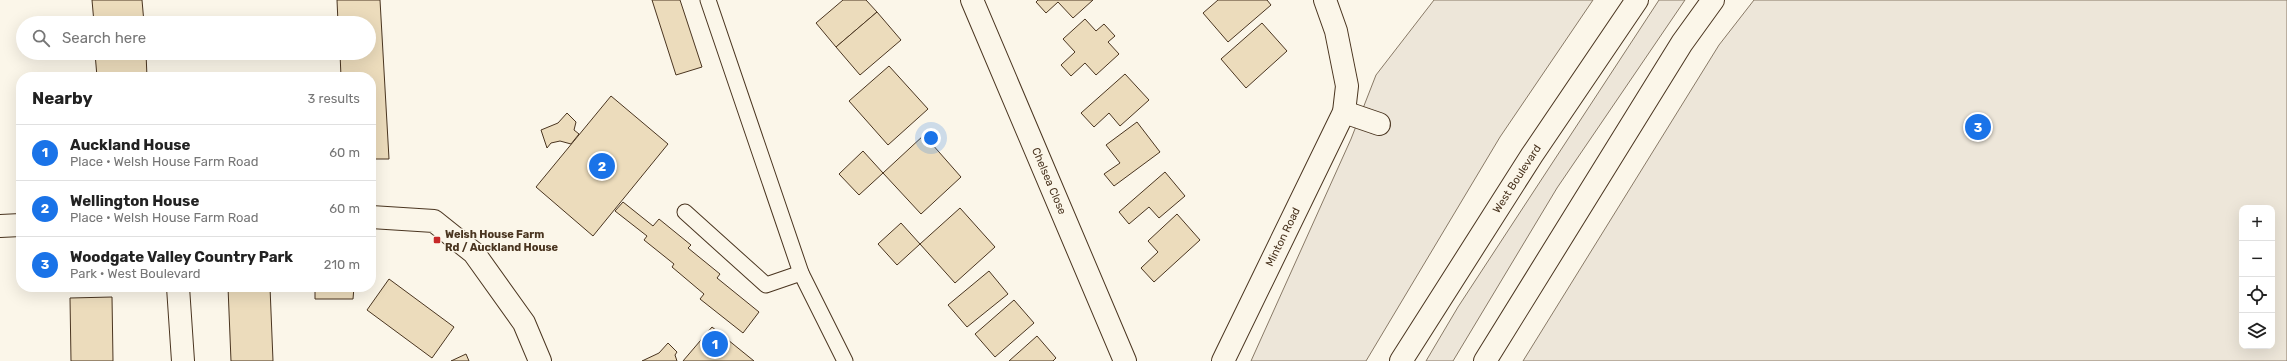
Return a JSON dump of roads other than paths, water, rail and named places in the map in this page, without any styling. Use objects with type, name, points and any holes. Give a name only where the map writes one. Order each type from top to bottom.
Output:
[{"type":"street","name":"Chelsea Close","points":[[972,0],[1125,361]]},
{"type":"street","name":"Minton Road","points":[[1223,361],[1344,112],[1347,86],[1336,31],[1325,0]]},
{"type":"street","name":"West Boulevard","points":[[1401,361],[1532,155],[1637,0]]},
{"type":"street","points":[[1485,361],[1682,43],[1713,0]]},
{"type":"street","points":[[1344,112],[1379,124]]},
{"type":"street","points":[[376,217],[434,222],[474,253],[524,323],[540,361]]},
{"type":"street","points":[[0,226],[16,225]]},
{"type":"street","points":[[178,292],[183,361]]},
{"type":"lane","points":[[708,0],[801,272],[845,361]]},
{"type":"lane","points":[[685,212],[766,285],[801,272]]},
{"type":"place","name":"Woodgate Valley Country Park","points":[[1978,127]]},
{"type":"place","name":"Wellington House","points":[[602,166]]},
{"type":"place","name":"Welsh House Farm Rd / Auckland House","points":[[437,240]]},
{"type":"place","name":"Auckland House","points":[[715,344]]}]
